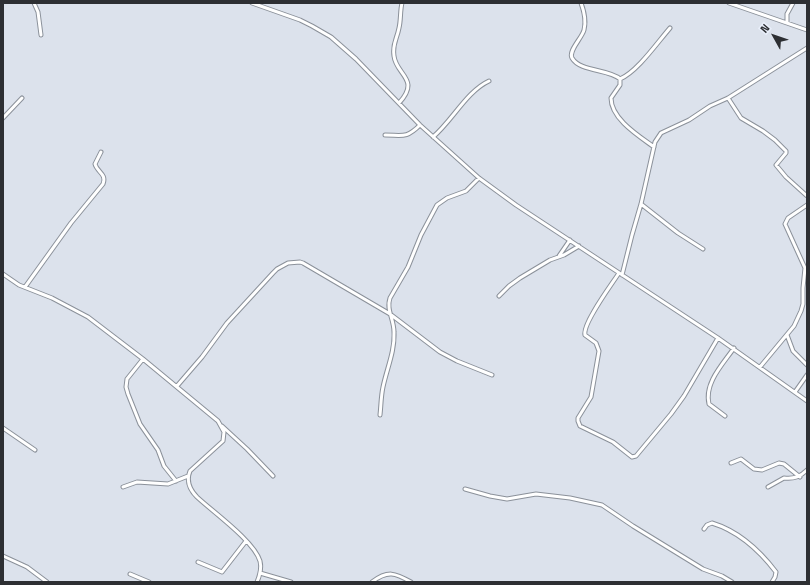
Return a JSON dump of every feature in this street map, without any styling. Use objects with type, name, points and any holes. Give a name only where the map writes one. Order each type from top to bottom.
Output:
[{"type":"street","points":[[34,3],[38,12],[42,35]]},
{"type":"street","points":[[252,3],[306,23],[331,37],[356,58],[420,125],[479,178],[516,205],[734,348],[807,401]]},
{"type":"street","points":[[399,103],[406,94],[408,86],[404,75],[394,58],[394,44],[399,28],[402,3]]},
{"type":"street","points":[[581,3],[585,21],[584,31],[572,52],[571,56],[573,60],[582,66],[611,74],[620,79]]},
{"type":"street","points":[[729,3],[807,30]]},
{"type":"street","points":[[786,23],[787,14],[793,3]]},
{"type":"street","points":[[620,79],[637,67],[670,28]]},
{"type":"street","points":[[718,338],[684,396],[636,456],[632,457],[613,442],[580,426],[578,418],[591,397],[599,351],[596,343],[585,335],[584,332],[600,301],[621,274],[641,204],[655,142],[661,134],[689,120],[710,106],[728,98],[807,48]]},
{"type":"street","points":[[620,79],[620,85],[611,98],[612,105],[627,127],[654,147]]},
{"type":"street","points":[[433,137],[443,128],[476,89],[489,81]]},
{"type":"street","points":[[3,118],[22,98]]},
{"type":"street","points":[[728,98],[741,118],[763,131],[786,151],[776,165],[786,177],[807,196]]},
{"type":"street","points":[[385,135],[406,136],[420,125]]},
{"type":"street","points":[[25,287],[71,223],[103,184],[105,178],[95,164],[101,152]]},
{"type":"street","points":[[380,415],[383,389],[394,344],[394,324],[389,311],[390,298],[408,268],[421,235],[437,205],[447,198],[466,191],[479,178]]},
{"type":"street","points":[[641,204],[678,233],[703,249]]},
{"type":"street","points":[[760,367],[794,326],[801,311],[803,281],[806,272],[785,224],[788,218],[807,205]]},
{"type":"street","points":[[558,258],[570,240]]},
{"type":"street","points":[[499,296],[520,278],[579,246]]},
{"type":"street","points":[[177,386],[202,357],[227,323],[273,273],[288,263],[300,262],[390,314],[440,352],[457,361],[492,375]]},
{"type":"street","points":[[3,274],[9,279],[52,298],[88,317],[177,386],[216,419],[273,476]]},
{"type":"street","points":[[787,335],[793,351],[807,365]]},
{"type":"street","points":[[725,416],[709,404],[708,388],[734,348]]},
{"type":"street","points":[[143,359],[127,379],[126,387],[140,424],[158,450],[164,466],[176,481]]},
{"type":"street","points":[[796,392],[807,375]]},
{"type":"street","points":[[222,426],[224,434],[223,441],[190,471],[188,476],[189,486],[192,492],[246,541],[258,555],[261,568],[256,582]]},
{"type":"street","points":[[3,428],[35,450]]},
{"type":"street","points":[[731,464],[741,459],[754,469],[762,470],[779,464],[784,464],[800,477]]},
{"type":"street","points":[[768,487],[784,478],[792,479],[800,477],[807,470]]},
{"type":"street","points":[[123,487],[137,482],[168,484],[188,476]]},
{"type":"street","points":[[465,489],[507,499],[536,494],[570,498],[602,505],[703,569],[722,576],[732,582]]},
{"type":"street","points":[[704,529],[707,525],[712,523],[738,535],[770,564],[776,572],[772,582]]},
{"type":"street","points":[[198,562],[222,572],[246,541]]},
{"type":"street","points":[[3,556],[27,567],[47,582]]},
{"type":"street","points":[[260,573],[291,582]]},
{"type":"street","points":[[130,574],[138,576],[149,582]]},
{"type":"street","points":[[372,582],[379,577],[390,574],[400,576],[412,582]]}]
